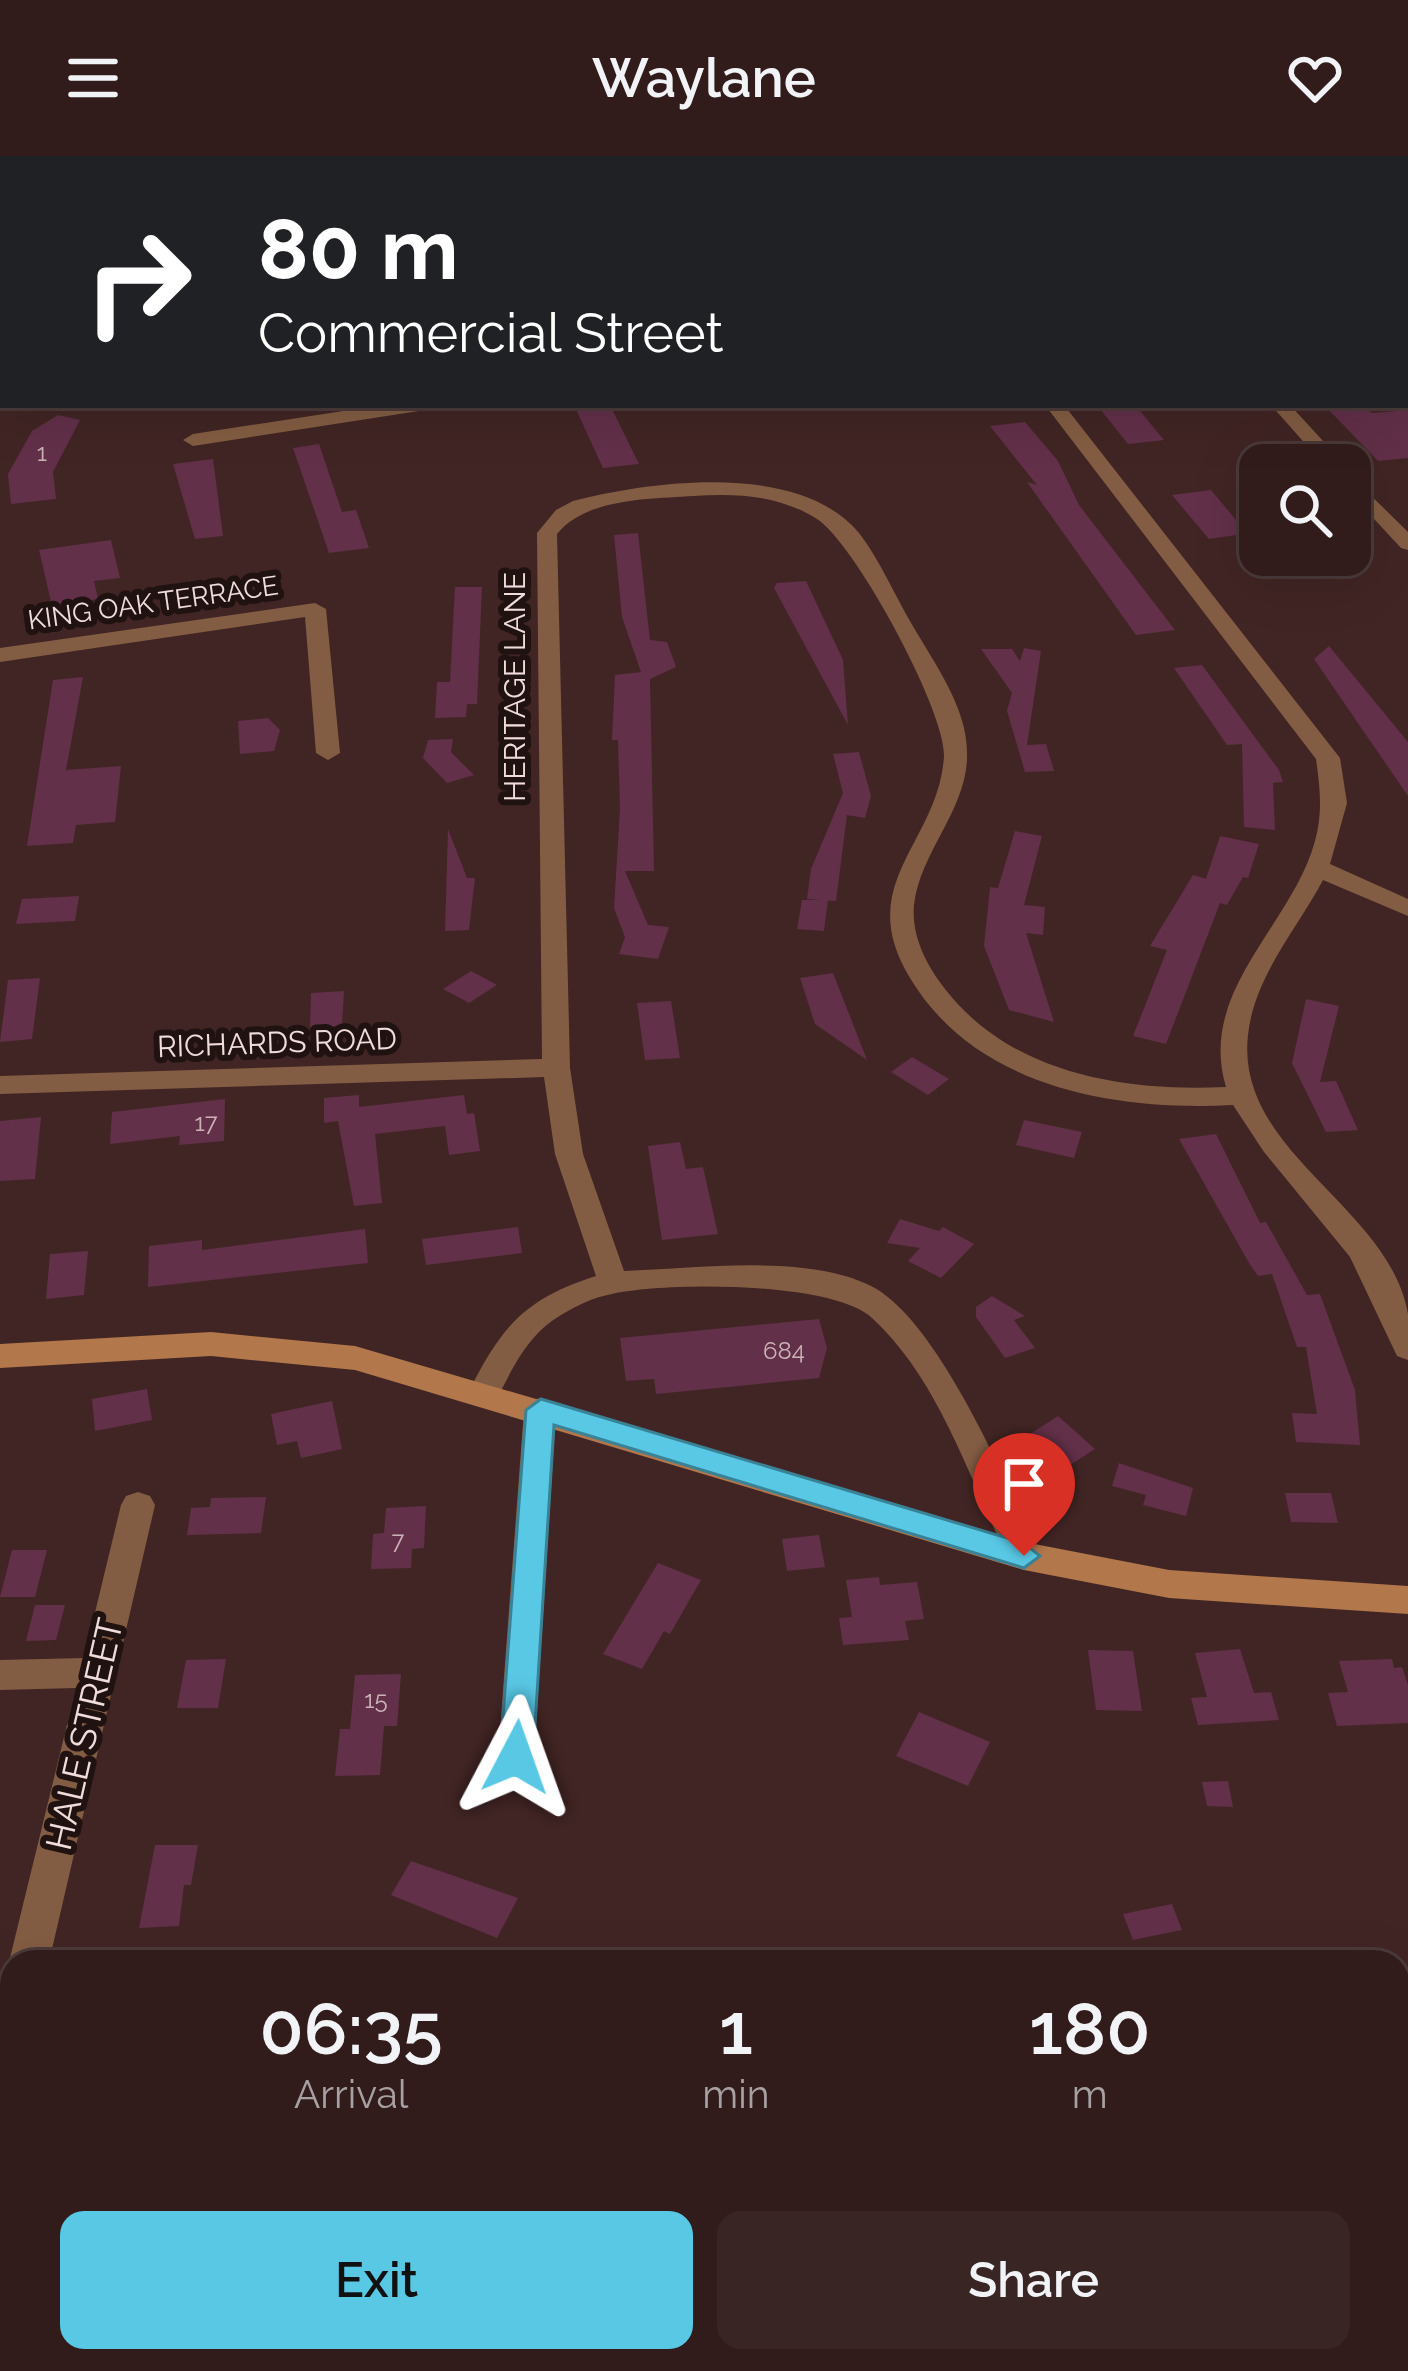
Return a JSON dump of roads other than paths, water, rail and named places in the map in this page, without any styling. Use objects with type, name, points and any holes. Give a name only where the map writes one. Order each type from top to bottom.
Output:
[{"type":"main road","points":[[0,1337],[64,1353]]},
{"type":"main road","points":[[0,1356],[211,1344],[356,1358],[1024,1556],[1169,1584],[1408,1600]]},
{"type":"main road","points":[[0,1378],[64,1353]]},
{"type":"street","points":[[1056,408],[1328,758],[1337,803],[1320,869],[1263,958],[1246,997],[1236,1041],[1243,1095],[1310,1191],[1362,1251],[1408,1348]]},
{"type":"street","points":[[1283,408],[1316,444]]},
{"type":"street","points":[[193,440],[366,409]]},
{"type":"street","name":"HERITAGE LANE","points":[[614,1282],[569,1154],[556,1068],[547,533],[567,510],[601,502],[738,489],[809,504],[843,528],[952,728],[951,779],[919,847],[902,903],[908,947],[931,990],[999,1050],[1055,1076],[1151,1098],[1243,1095]]},
{"type":"street","points":[[1371,504],[1408,544]]},
{"type":"street","name":"KING OAK TERRACE","points":[[0,655],[315,609],[328,752]]},
{"type":"street","points":[[1320,869],[1408,908]]},
{"type":"street","name":"RICHARDS ROAD","points":[[0,1085],[556,1068]]},
{"type":"street","points":[[484,1394],[508,1341],[535,1315],[614,1282],[827,1283],[864,1295],[927,1370],[1024,1556]]},
{"type":"street","points":[[516,1757],[541,1410]]},
{"type":"street","name":"HALE STREET","points":[[32,1950],[138,1505]]},
{"type":"street","points":[[0,1675],[98,1673]]}]
